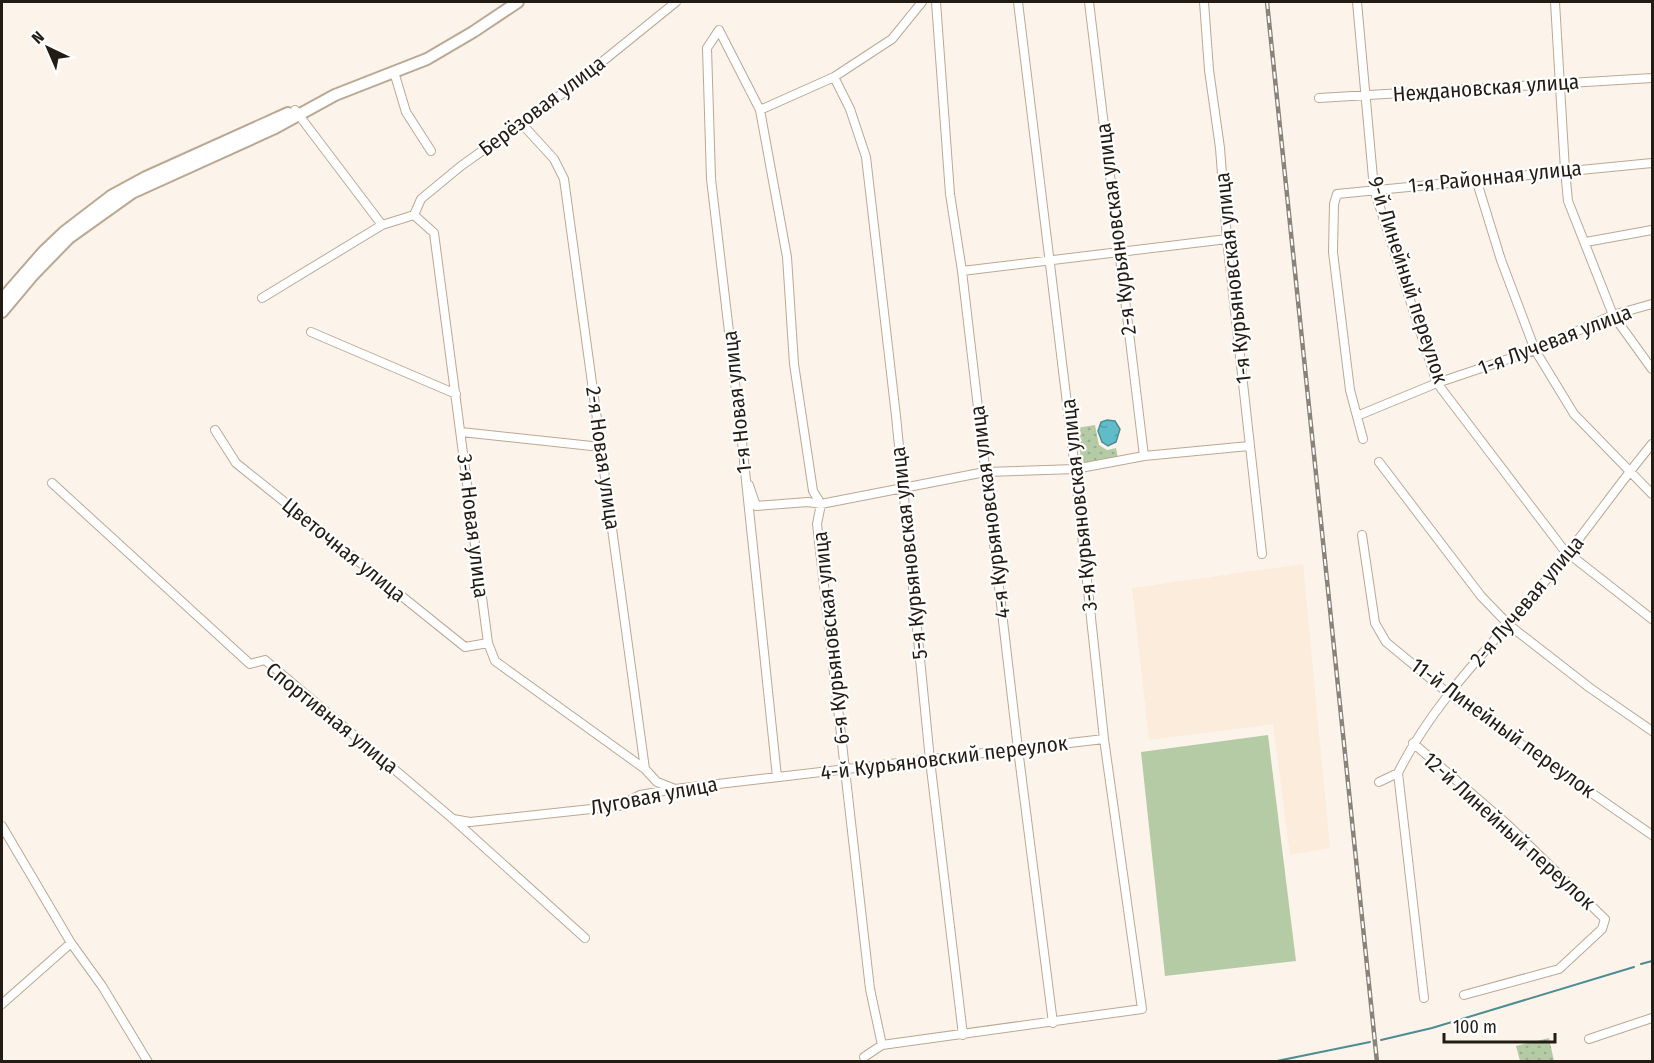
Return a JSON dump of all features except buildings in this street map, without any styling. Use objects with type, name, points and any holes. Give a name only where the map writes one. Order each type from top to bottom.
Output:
[{"type":"main road","points":[[2,297],[64,232],[111,196],[146,177],[335,95],[427,59],[518,2]]},
{"type":"main road","points":[[2,312],[50,256],[69,238],[116,203],[149,184],[273,129],[297,112]]},
{"type":"street","name":"Берёзовая улица","points":[[414,214],[421,199],[461,166],[566,92],[676,2]]},
{"type":"street","points":[[760,110],[834,77],[892,39],[922,2]]},
{"type":"street","name":"4-я Курьяновская улица","points":[[936,2],[950,194],[962,271],[1017,749],[1053,1023]]},
{"type":"street","name":"3-я Курьяновская улица","points":[[1018,2],[1075,469],[1104,740],[1142,1009],[1053,1023]]},
{"type":"street","name":"2-я Курьяновская улица","points":[[1089,2],[1144,456]]},
{"type":"street","name":"1-я Курьяновская улица","points":[[1204,2],[1209,70],[1220,148],[1227,239],[1262,554]]},
{"type":"street","name":"9-й Линейный переулок","points":[[1357,2],[1374,189],[1437,383],[1569,554],[1653,619]]},
{"type":"street","points":[[1555,2],[1564,170],[1568,201],[1613,315],[1653,369]]},
{"type":"street","name":"6-я Курьяновская улица","points":[[719,30],[760,110],[787,257],[794,364],[813,490],[821,504],[817,524],[870,989],[882,1045]]},
{"type":"street","name":"1-я Новая улица","points":[[719,30],[707,48],[710,169],[781,777]]},
{"type":"street","points":[[394,72],[406,112],[431,151]]},
{"type":"street","name":"5-я Курьяновская улица","points":[[834,77],[850,109],[866,157],[903,487],[930,760],[963,1035]]},
{"type":"street","name":"Неждановская улица","points":[[1318,98],[1653,78]]},
{"type":"street","points":[[297,112],[382,225]]},
{"type":"street","name":"2-я Новая улица","points":[[522,124],[554,159],[564,179],[645,769]]},
{"type":"street","name":"1-я Районная улица","points":[[1357,416],[1350,390],[1333,252],[1334,204],[1337,194],[1653,163]]},
{"type":"street","points":[[1476,179],[1501,260],[1535,350],[1574,414],[1653,494]]},
{"type":"street","points":[[262,298],[382,225],[414,214]]},
{"type":"street","name":"3-я Новая улица","points":[[414,214],[434,232],[488,644],[495,661],[645,769]]},
{"type":"street","points":[[1586,242],[1653,230]]},
{"type":"street","points":[[962,271],[1227,239]]},
{"type":"street","name":"1-я Лучевая улица","points":[[1357,416],[1437,383],[1535,350],[1613,315],[1653,304]]},
{"type":"street","points":[[311,332],[456,394]]},
{"type":"street","points":[[1357,416],[1363,439]]},
{"type":"street","name":"Цветочная улица","points":[[215,430],[236,463],[465,647],[488,644]]},
{"type":"street","points":[[461,432],[601,447]]},
{"type":"street","name":"2-я Лучевая улица","points":[[1398,773],[1413,743],[1449,694],[1569,554],[1630,471],[1653,444]]},
{"type":"street","points":[[745,471],[756,506],[808,502],[821,504],[985,472],[1075,469],[1144,456],[1249,446]]},
{"type":"street","points":[[1379,462],[1481,596],[1509,625],[1590,688],[1653,731]]},
{"type":"street","name":"Спортивная улица","points":[[52,483],[250,664],[265,660],[453,819],[585,938]]},
{"type":"street","name":"11-й Линейный переулок","points":[[1362,535],[1375,623],[1386,642],[1449,694],[1653,835]]},
{"type":"street","name":"4-й Курьяновский переулок","points":[[781,777],[1104,740]]},
{"type":"street","name":"12-й Линейный переулок","points":[[1413,743],[1507,824],[1605,919],[1602,929],[1559,969],[1464,994]]},
{"type":"street","points":[[645,769],[657,782],[675,789]]},
{"type":"street","points":[[1379,782],[1398,773],[1424,998]]},
{"type":"street","name":"Луговая улица","points":[[453,819],[470,822],[619,806],[640,795],[781,777]]},
{"type":"street","points":[[2,828],[71,943],[102,986],[145,1060]]},
{"type":"street","points":[[2,1004],[71,943]]},
{"type":"street","points":[[1589,1039],[1653,1018]]},
{"type":"street","points":[[864,1057],[882,1045],[1053,1023]]},
{"type":"shaded area","points":[[1303,564],[1330,848],[1290,855],[1273,724],[1149,740],[1132,588]]},
{"type":"green space","points":[[1095,425],[1099,445],[1107,450],[1116,448],[1118,458],[1082,464],[1076,428]]},
{"type":"green space","points":[[1268,735],[1296,961],[1165,976],[1141,752]]},
{"type":"green space","points":[[1549,1038],[1554,1061],[1520,1061],[1516,1046]]},
{"type":"water","points":[[1115,421],[1120,429],[1116,442],[1108,446],[1102,442],[1098,431],[1101,422]]},
{"type":"waterway","points":[[1641,964],[1652,961]]},
{"type":"waterway","points":[[1381,1040],[1432,1028],[1634,967]]},
{"type":"waterway","points":[[1272,1062],[1370,1042]]},
{"type":"railway","points":[[1267,2],[1377,1062]]}]
